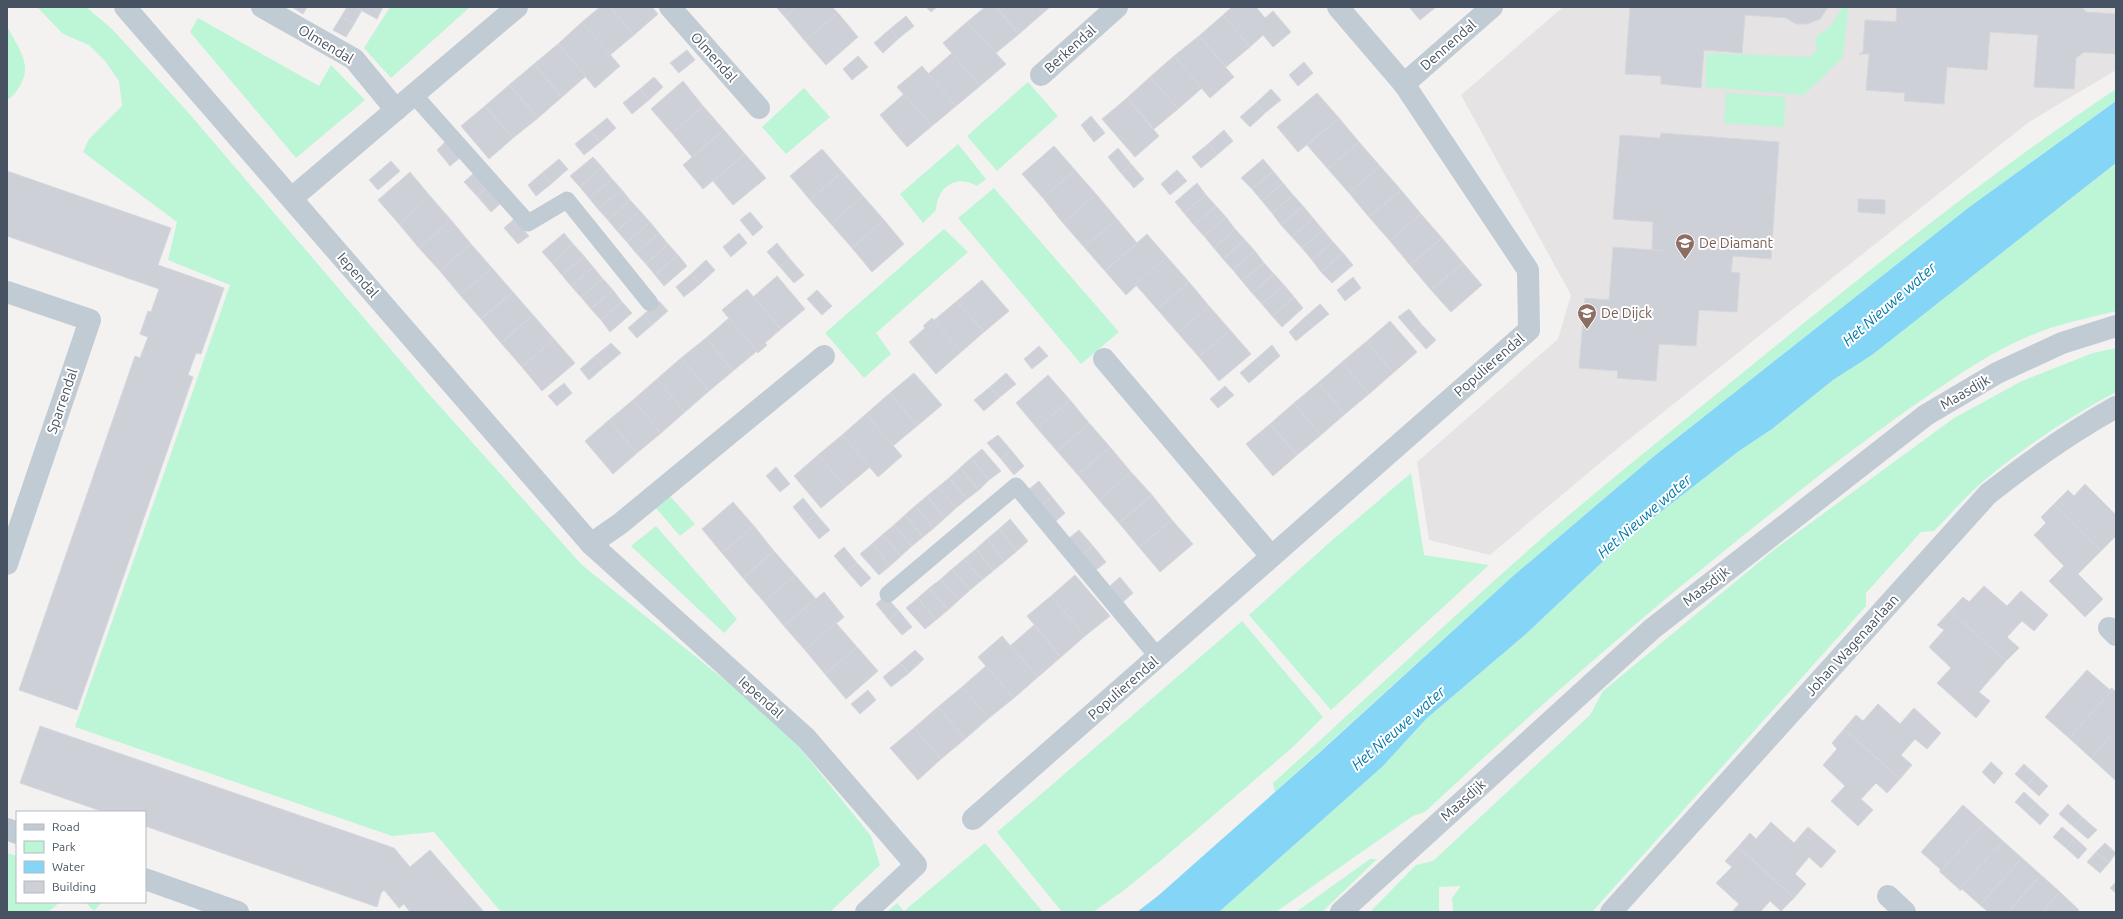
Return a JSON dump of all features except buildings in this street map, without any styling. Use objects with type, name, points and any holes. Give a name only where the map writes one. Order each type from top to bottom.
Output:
[{"type":"street","name":"Iependal","points":[[124,7],[292,198],[591,544],[806,738],[916,865],[866,912]]},
{"type":"street","name":"Olmendal","points":[[262,7],[354,59],[396,110]]},
{"type":"street","points":[[292,198],[517,7]]},
{"type":"street","name":"Olmendal","points":[[670,7],[759,108]]},
{"type":"street","name":"Berkendal","points":[[1041,75],[1117,7]]},
{"type":"street","points":[[1338,7],[1404,84]]},
{"type":"street","name":"Dennendal","points":[[1404,84],[1492,7]]},
{"type":"street","name":"Populierendal","points":[[973,819],[1528,330],[1528,270],[1404,84]]},
{"type":"street","name":"Sparrendal","points":[[7,292],[90,320],[7,564]]},
{"type":"street","name":"Maasdijk","points":[[1341,912],[1652,629],[1926,415],[1996,373],[2062,343],[2116,326]]},
{"type":"street","points":[[591,544],[621,523],[824,356]]},
{"type":"street","points":[[1104,359],[1271,556]]},
{"type":"street","name":"Johan Wagenaarlaan","points":[[1611,912],[1988,494],[2044,450],[2116,406]]},
{"type":"street","points":[[146,879],[238,912]]},
{"type":"street","points":[[1888,896],[1905,912]]},
{"type":"lane","points":[[414,95],[528,223],[567,200],[650,303]]},
{"type":"lane","points":[[888,594],[1016,486],[1158,657]]},
{"type":"shaded area","points":[[1563,7],[2116,7],[2116,70],[2029,122],[1618,448],[1490,555],[1429,540],[1417,462],[1558,339],[1571,295],[1461,95]]},
{"type":"green space","points":[[37,7],[86,7],[112,29],[187,111],[428,393],[582,565],[783,727],[871,836],[880,865],[830,912],[501,912],[434,832],[392,836],[75,727],[230,285],[168,260],[177,222],[83,152],[89,139],[122,106],[119,81],[105,61],[89,45],[63,34]]},
{"type":"green space","points":[[390,7],[470,7],[391,78],[364,48]]},
{"type":"green space","points":[[1843,7],[1848,7],[1843,57],[1804,95],[1705,87],[1707,53],[1811,57],[1817,50],[1815,38],[1830,27]]},
{"type":"green space","points":[[198,18],[319,86],[331,65],[365,100],[296,158],[190,32]]},
{"type":"green space","points":[[7,26],[22,54],[25,69],[20,87],[7,100]]},
{"type":"green space","points":[[1028,82],[1058,116],[997,171],[967,136]]},
{"type":"green space","points":[[804,88],[830,117],[786,154],[762,127]]},
{"type":"green space","points":[[2116,89],[2116,101],[1968,208],[1653,457],[1513,576],[1275,792],[1273,783],[1479,594],[1577,508],[1778,344],[1944,212],[2029,149]]},
{"type":"green space","points":[[1726,93],[1785,97],[1784,127],[1724,123]]},
{"type":"green space","points":[[958,144],[986,179],[977,186],[969,182],[962,181],[949,185],[940,195],[936,210],[923,223],[900,194]]},
{"type":"green space","points":[[2116,163],[2116,311],[2036,333],[1977,363],[1954,378],[1849,452],[1681,586],[1551,697],[1425,812],[1413,816],[1276,912],[1219,912],[1383,766],[1426,719],[1526,634],[1631,535],[1739,451],[1772,429],[1833,380],[1872,355]]},
{"type":"green space","points":[[994,188],[1119,332],[1081,364],[958,218]]},
{"type":"green space","points":[[944,229],[968,252],[876,333],[891,354],[864,378],[825,333]]},
{"type":"green space","points":[[2116,348],[2116,392],[2062,423],[1995,472],[1979,485],[1934,531],[1921,532],[1866,593],[1866,606],[1592,912],[1453,912],[1452,898],[1461,886],[1439,887],[1439,912],[1370,912],[1416,865],[1433,861],[1590,715],[1603,691],[1775,549],[1954,418],[2022,381],[2093,353]]},
{"type":"green space","points":[[1411,473],[1424,555],[1489,565],[1331,710],[1249,615],[1330,542]]},
{"type":"green space","points":[[670,496],[695,524],[680,536],[656,508]]},
{"type":"green space","points":[[656,526],[737,619],[724,633],[631,546]]},
{"type":"green space","points":[[1242,621],[1323,717],[1294,746],[1165,857],[1123,891],[1093,912],[1062,912],[997,832]]},
{"type":"green space","points":[[985,843],[1043,912],[887,912],[897,903],[904,911]]},
{"type":"green space","points":[[7,853],[16,856],[16,903],[59,903],[48,912],[7,912]]},
{"type":"green space","points":[[1370,859],[1377,859],[1322,912],[1296,912]]},
{"type":"green space","points":[[86,903],[101,903],[94,911]]},
{"type":"water","name":"Het Nieuwe water","points":[[2116,101],[2116,163],[1872,355],[1833,380],[1772,429],[1739,451],[1631,535],[1526,634],[1426,719],[1383,766],[1219,912],[1137,912],[1159,895],[1320,752],[1513,576],[1653,457],[1968,208]]},
{"type":"place","name":"De Diamant","points":[[1685,260]]},
{"type":"place","name":"De Dijck","points":[[1587,330]]}]
